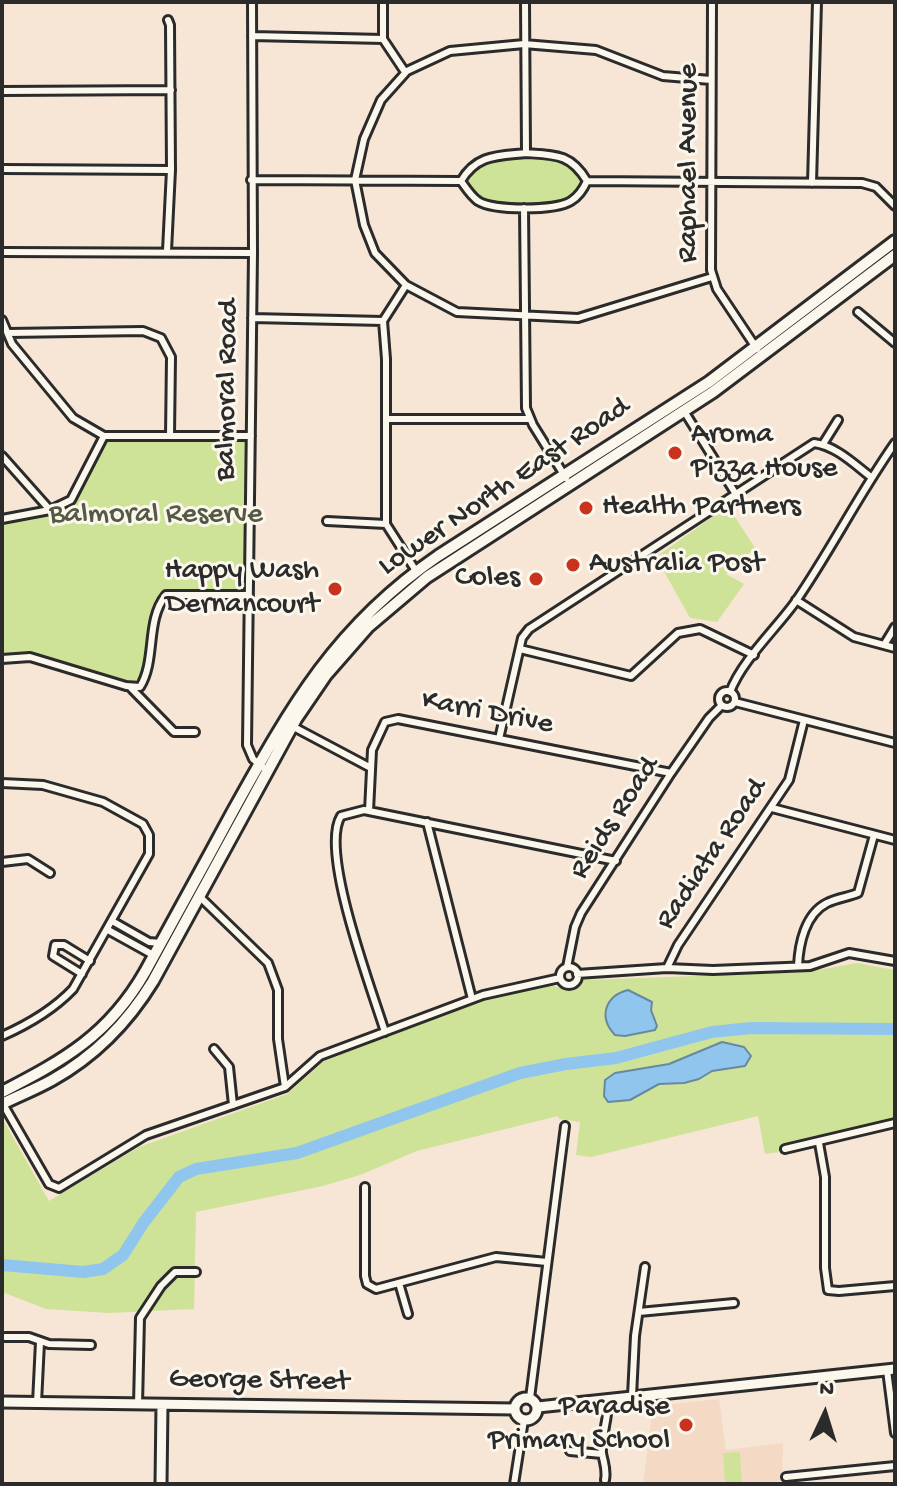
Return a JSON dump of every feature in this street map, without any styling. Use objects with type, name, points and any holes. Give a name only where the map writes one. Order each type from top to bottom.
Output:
[{"type":"main road","name":"Lower North East Road","points":[[759,352],[895,241]]},
{"type":"main road","name":"Lower North East Road","points":[[2,1103],[60,1076],[104,1042],[141,999],[164,948],[288,724],[308,682],[341,640],[377,603],[416,571],[681,407],[895,255]]},
{"type":"main road","name":"Lower North East Road","points":[[288,724],[335,663],[393,603],[567,480]]},
{"type":"main road","name":"Lower North East Road","points":[[2,1092],[60,1062],[100,1031],[130,997],[154,956],[164,948]]},
{"type":"street","name":"Balmoral Road","points":[[252,2],[253,253],[247,745],[250,755],[263,768]]},
{"type":"street","points":[[383,2],[383,39],[405,72]]},
{"type":"street","points":[[525,2],[526,153]]},
{"type":"street","name":"Raphael Avenue","points":[[712,2],[712,277],[759,352]]},
{"type":"street","points":[[812,183],[817,2]]},
{"type":"street","points":[[167,251],[171,170],[168,20]]},
{"type":"street","points":[[252,36],[383,39]]},
{"type":"street","points":[[711,80],[663,76],[596,50],[524,44],[450,51],[405,72],[381,100],[364,139],[355,180],[364,225],[375,253],[406,285],[457,312],[578,318],[712,277]]},
{"type":"street","points":[[2,91],[171,90]]},
{"type":"street","points":[[461,181],[469,168],[480,161],[526,153],[556,155],[569,160],[587,181]]},
{"type":"street","points":[[2,169],[171,170]]},
{"type":"street","points":[[251,180],[461,181],[480,202],[524,208],[556,207],[570,202],[581,193],[587,181]]},
{"type":"street","points":[[587,181],[862,183],[876,187],[895,206]]},
{"type":"street","points":[[524,208],[526,408],[567,480]]},
{"type":"street","points":[[2,252],[253,253]]},
{"type":"street","points":[[406,285],[383,321],[386,524],[416,571]]},
{"type":"street","points":[[858,312],[895,343]]},
{"type":"street","points":[[252,318],[383,321]]},
{"type":"street","points":[[2,320],[12,344],[73,418],[104,436],[251,436]]},
{"type":"street","points":[[8,333],[143,331],[161,338],[171,357],[170,436]]},
{"type":"street","points":[[681,407],[737,496]]},
{"type":"street","points":[[386,419],[530,419]]},
{"type":"street","points":[[823,444],[838,420]]},
{"type":"street","points":[[2,519],[50,510],[71,500],[104,436]]},
{"type":"street","points":[[499,739],[522,638],[529,629],[814,443],[823,444],[871,477]]},
{"type":"street","points":[[735,702],[729,707],[722,705],[719,700],[721,694],[730,692],[796,600],[895,443]]},
{"type":"street","points":[[2,456],[50,510]]},
{"type":"street","points":[[327,521],[386,524]]},
{"type":"street","points":[[2,659],[30,657],[140,687],[147,675],[157,606],[166,595],[249,595]]},
{"type":"street","points":[[796,600],[854,637],[895,648]]},
{"type":"street","points":[[884,645],[895,627]]},
{"type":"street","points":[[520,649],[631,676],[678,633],[702,628],[754,655]]},
{"type":"street","points":[[130,686],[174,732],[195,732]]},
{"type":"street","points":[[730,692],[735,702]]},
{"type":"street","points":[[735,702],[895,743]]},
{"type":"street","name":"Reids Road","points":[[567,967],[581,913],[671,773],[709,718],[722,705]]},
{"type":"street","name":"Karri Drive","points":[[367,810],[372,750],[385,722],[398,719],[671,773]]},
{"type":"street","name":"Radiata Road","points":[[667,968],[678,945],[789,780],[804,720]]},
{"type":"street","points":[[288,724],[371,768]]},
{"type":"street","points":[[2,783],[43,785],[103,802],[143,824],[149,835],[149,854],[82,974],[58,1005],[2,1036]]},
{"type":"street","points":[[772,808],[895,840]]},
{"type":"street","points":[[385,1032],[336,863],[338,821],[341,816],[367,810],[616,861]]},
{"type":"street","points":[[427,822],[472,999]]},
{"type":"street","points":[[798,966],[802,935],[817,912],[825,904],[858,893],[874,835]]},
{"type":"street","points":[[2,862],[28,859],[50,873]]},
{"type":"street","points":[[194,893],[268,963],[278,990],[278,1039],[285,1087]]},
{"type":"street","points":[[112,921],[164,948]]},
{"type":"street","points":[[108,930],[154,956]]},
{"type":"street","points":[[82,974],[53,956],[55,945],[64,945],[90,961]]},
{"type":"street","points":[[577,974],[667,968],[713,970],[810,966],[849,953],[895,961]]},
{"type":"street","points":[[567,967],[575,969],[575,982],[565,983],[560,978],[567,967]]},
{"type":"street","points":[[2,1103],[49,1184],[59,1188],[146,1135],[285,1087],[320,1056],[472,999],[511,987],[560,978]]},
{"type":"street","points":[[214,1049],[229,1067],[233,1105]]},
{"type":"street","points":[[785,1149],[895,1123]]},
{"type":"street","points":[[538,1407],[530,1398],[565,1126]]},
{"type":"street","points":[[819,1143],[825,1177],[825,1268],[828,1290],[895,1286]]},
{"type":"street","points":[[365,1187],[365,1280],[376,1289],[496,1257],[547,1262]]},
{"type":"street","points":[[632,1396],[633,1356],[645,1267]]},
{"type":"street","points":[[138,1405],[140,1318],[161,1286],[175,1272],[196,1272]]},
{"type":"street","points":[[399,1283],[408,1314]]},
{"type":"street","points":[[639,1312],[734,1303]]},
{"type":"street","points":[[5,1337],[91,1345]]},
{"type":"street","points":[[37,1403],[40,1342]]},
{"type":"street","points":[[538,1407],[891,1370],[895,1433]]},
{"type":"street","points":[[524,1420],[515,1409],[518,1401],[530,1398]]},
{"type":"street","points":[[605,1480],[607,1469],[602,1454],[609,1412],[608,1399]]},
{"type":"street","name":"George Street","points":[[2,1402],[515,1409]]},
{"type":"street","points":[[161,1484],[162,1405]]},
{"type":"street","points":[[524,1420],[534,1417],[538,1407]]},
{"type":"street","points":[[514,1484],[524,1420]]},
{"type":"street","points":[[570,1451],[602,1454]]},
{"type":"street","points":[[786,1477],[895,1466]]},
{"type":"street","points":[[819,1473],[820,1484]]},
{"type":"shaded area","name":"Paradise Primary School","points":[[719,1399],[726,1450],[783,1443],[782,1484],[643,1484],[653,1406]]},
{"type":"green space","points":[[526,153],[569,160],[587,181],[570,202],[524,208],[480,202],[461,181],[480,161]]},
{"type":"green space","name":"Balmoral Reserve","points":[[104,436],[251,436],[249,595],[166,595],[155,616],[148,664],[140,687],[30,657],[2,659],[2,519],[50,510],[71,500]]},
{"type":"green space","points":[[728,506],[755,548],[726,574],[744,584],[717,622],[690,618],[656,557]]},
{"type":"green space","points":[[857,963],[895,970],[895,1119],[784,1145],[780,1152],[765,1154],[758,1116],[591,1157],[576,1155],[580,1122],[559,1119],[558,1116],[417,1151],[360,1175],[323,1186],[196,1212],[194,1309],[109,1313],[46,1309],[2,1292],[2,1118],[49,1201],[139,1147],[287,1094],[324,1061],[486,999],[552,985],[569,988],[584,980],[807,972]]},
{"type":"green space","points":[[740,1452],[742,1484],[725,1484],[723,1453]]},
{"type":"water","points":[[628,990],[652,1002],[651,1010],[657,1026],[655,1030],[625,1036],[615,1035],[610,1028],[606,1008],[614,997]]},
{"type":"water","points":[[722,1042],[744,1047],[751,1056],[745,1066],[712,1071],[684,1083],[659,1084],[630,1100],[608,1102],[604,1096],[605,1080],[615,1073],[669,1064]]},
{"type":"waterway","points":[[2,1265],[83,1272],[103,1269],[123,1255],[179,1177],[196,1169],[297,1153],[520,1073],[616,1058],[712,1032],[751,1028],[895,1029]]},
{"type":"place","name":"Aroma Pizza House","points":[[675,453]]},
{"type":"place","name":"Health Partners","points":[[586,508]]},
{"type":"place","name":"Australia Post","points":[[573,565]]},
{"type":"place","name":"Coles","points":[[536,579]]},
{"type":"place","name":"Happy Wash Dernancourt","points":[[335,589]]},
{"type":"place","name":"Paradise Primary School","points":[[686,1425]]}]
